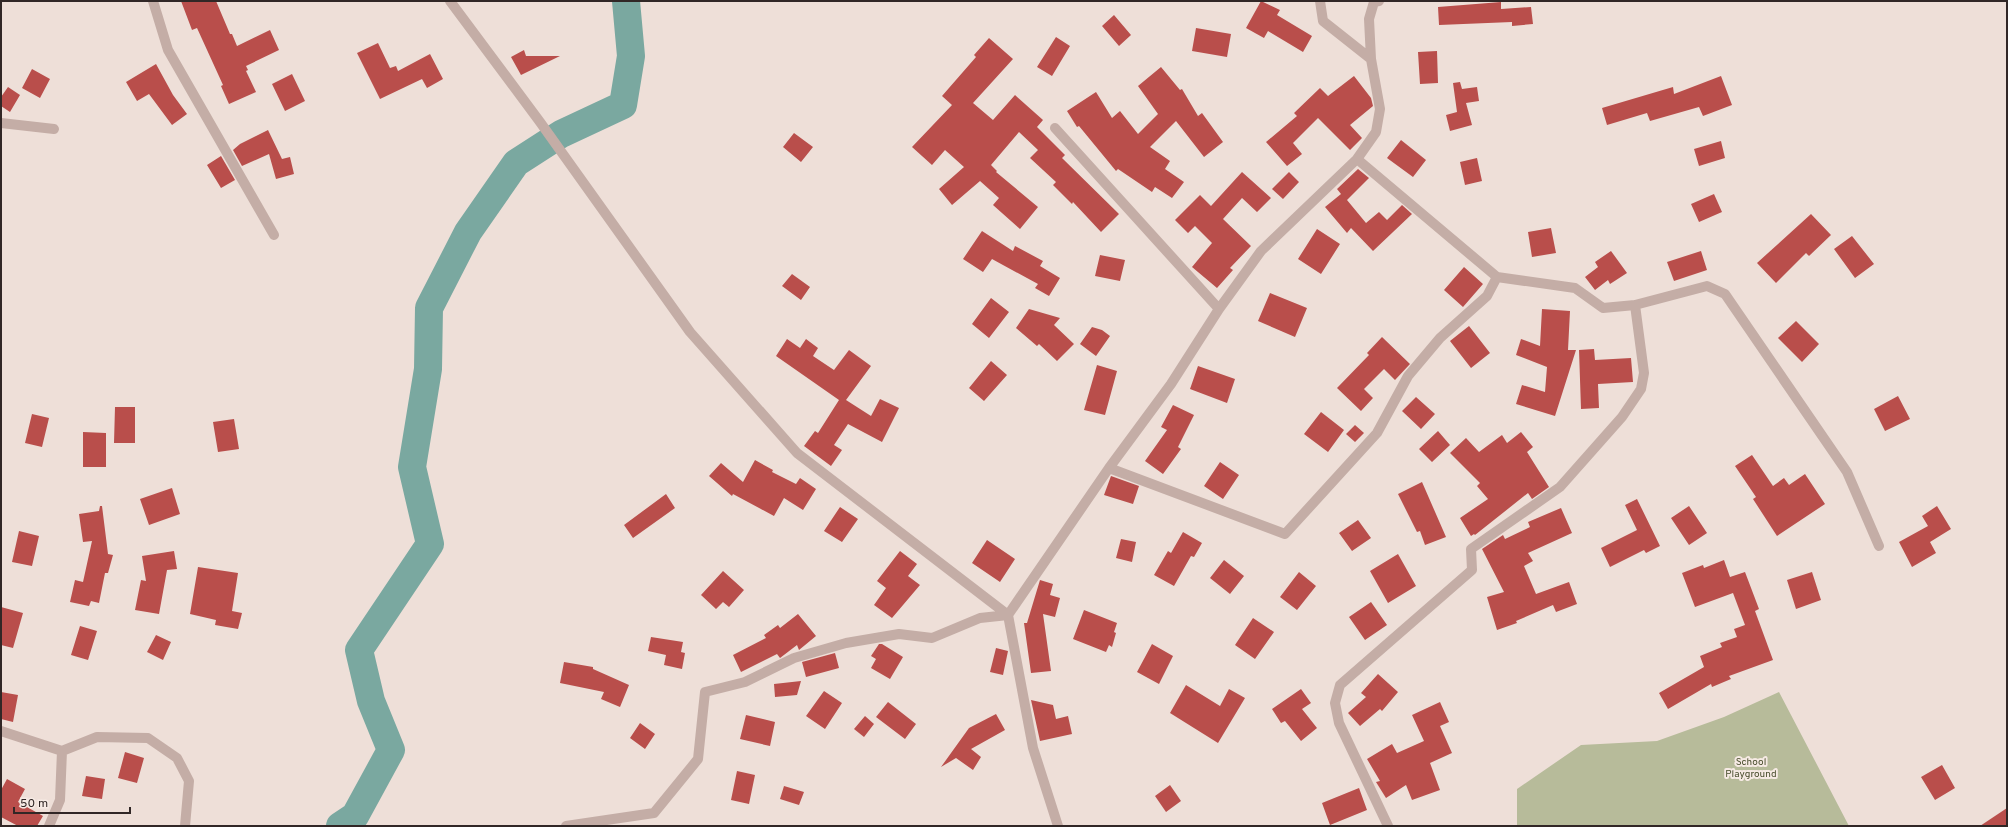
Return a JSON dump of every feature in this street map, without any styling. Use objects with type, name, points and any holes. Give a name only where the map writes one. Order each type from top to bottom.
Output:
[{"type":"street","points":[[153,1],[168,50],[274,235]]},
{"type":"street","points":[[450,1],[540,122],[690,332],[797,453],[1008,615],[1033,748],[1058,826]]},
{"type":"street","points":[[1320,1],[1323,21],[1371,59]]},
{"type":"street","points":[[566,826],[654,813],[698,759],[705,692],[745,682],[794,658],[846,643],[899,634],[932,638],[980,618],[1008,615],[1109,468],[1171,384],[1219,309],[1261,251],[1358,159],[1376,132],[1380,109],[1371,59],[1369,19],[1374,2],[1379,1]]},
{"type":"street","points":[[1,123],[54,129]]},
{"type":"street","points":[[1055,128],[1219,309]]},
{"type":"street","points":[[1358,159],[1497,277],[1575,288],[1603,308],[1635,305],[1707,286],[1725,294],[1847,472],[1879,546]]},
{"type":"street","points":[[1109,468],[1285,534],[1377,433],[1408,376],[1440,338],[1487,296],[1497,277]]},
{"type":"street","points":[[1388,826],[1339,723],[1335,703],[1340,684],[1472,570],[1471,550],[1560,487],[1622,417],[1641,389],[1644,373],[1635,305]]},
{"type":"street","points":[[1,731],[62,751],[97,737],[148,738],[178,758],[189,782],[184,826]]},
{"type":"street","points":[[49,826],[60,800],[62,751]]},
{"type":"green space","name":"School Playground","points":[[1779,692],[1849,826],[1517,826],[1517,789],[1581,745],[1657,741],[1724,717]]},
{"type":"building","points":[[181,1],[216,1],[230,34],[232,34],[237,46],[270,30],[279,50],[246,66],[248,70],[246,71],[256,92],[229,104],[221,86],[223,85],[197,28],[192,30]]},
{"type":"building","points":[[1261,1],[1280,10],[1277,15],[1312,36],[1303,52],[1268,31],[1264,38],[1246,28]]},
{"type":"building","points":[[1501,2],[1501,9],[1531,7],[1533,24],[1512,26],[1512,22],[1439,25],[1438,7]]},
{"type":"building","points":[[1114,15],[1131,35],[1119,46],[1102,26]]},
{"type":"building","points":[[1196,28],[1231,34],[1227,57],[1192,51]]},
{"type":"building","points":[[1056,37],[1070,46],[1052,76],[1037,67]]},
{"type":"building","points":[[989,38],[1013,59],[973,103],[993,120],[1015,95],[1043,120],[1037,127],[1065,155],[1062,158],[1119,214],[1101,232],[1073,202],[1072,204],[1053,185],[1056,182],[1030,158],[1038,150],[1019,132],[991,165],[997,171],[996,172],[1038,207],[1020,229],[993,205],[999,198],[980,181],[952,205],[939,189],[964,167],[945,150],[932,165],[912,147],[952,105],[942,96],[976,57],[974,55]]},
{"type":"building","points":[[378,43],[390,68],[396,66],[398,71],[430,54],[443,79],[427,88],[422,79],[380,99],[357,53]]},
{"type":"building","points":[[524,50],[526,56],[560,56],[521,75],[511,57]]},
{"type":"building","points":[[1437,51],[1438,83],[1420,84],[1418,52]]},
{"type":"building","points":[[156,64],[173,95],[187,114],[172,125],[149,94],[137,101],[126,82]]},
{"type":"building","points":[[1161,67],[1180,90],[1182,89],[1198,116],[1202,113],[1223,142],[1204,157],[1176,121],[1150,147],[1170,161],[1165,169],[1184,182],[1172,198],[1155,187],[1152,192],[1118,169],[1116,171],[1079,126],[1077,127],[1067,111],[1096,92],[1112,118],[1120,111],[1138,134],[1158,114],[1138,86]]},
{"type":"building","points":[[32,69],[50,79],[40,98],[22,88]]},
{"type":"building","points":[[292,74],[305,101],[285,111],[272,84]]},
{"type":"building","points":[[1354,76],[1371,98],[1373,106],[1350,125],[1362,138],[1350,150],[1318,118],[1293,143],[1302,154],[1287,166],[1266,142],[1297,116],[1294,113],[1320,88],[1328,96]]},
{"type":"building","points":[[1721,76],[1732,105],[1703,116],[1699,107],[1650,121],[1647,113],[1607,125],[1602,108],[1673,87],[1674,94]]},
{"type":"building","points":[[1460,82],[1462,89],[1477,87],[1479,101],[1466,103],[1472,125],[1450,131],[1446,115],[1457,112],[1453,83]]},
{"type":"building","points":[[8,87],[20,95],[10,112],[1,106],[1,97]]},
{"type":"building","points":[[268,130],[282,159],[290,157],[294,174],[276,179],[269,154],[242,166],[233,150],[240,144]]},
{"type":"building","points":[[794,133],[813,147],[801,162],[783,147]]},
{"type":"building","points":[[1401,140],[1426,160],[1413,177],[1387,158]]},
{"type":"building","points":[[1721,141],[1725,158],[1699,166],[1694,149]]},
{"type":"building","points":[[221,156],[235,180],[221,188],[207,165]]},
{"type":"building","points":[[1477,158],[1482,181],[1465,185],[1460,162]]},
{"type":"building","points":[[1358,169],[1369,178],[1347,200],[1366,223],[1379,212],[1387,220],[1402,205],[1412,214],[1373,251],[1351,228],[1347,233],[1325,207],[1341,194],[1337,189]]},
{"type":"building","points":[[1242,172],[1271,198],[1257,212],[1242,198],[1223,219],[1251,246],[1230,268],[1233,270],[1217,288],[1192,267],[1212,243],[1195,226],[1188,233],[1175,220],[1200,195],[1211,206]]},
{"type":"building","points":[[1289,172],[1299,182],[1283,199],[1272,189]]},
{"type":"building","points":[[1714,194],[1722,212],[1699,222],[1691,204]]},
{"type":"building","points":[[1811,214],[1831,235],[1809,256],[1806,253],[1776,283],[1757,263]]},
{"type":"building","points":[[1551,228],[1556,253],[1532,257],[1528,232]]},
{"type":"building","points":[[1317,229],[1340,244],[1321,274],[1298,259]]},
{"type":"building","points":[[982,231],[1013,251],[1015,246],[1043,261],[1040,266],[1060,278],[1049,296],[1035,288],[1038,284],[992,259],[983,272],[963,259]]},
{"type":"building","points":[[1852,236],[1874,264],[1855,278],[1834,249]]},
{"type":"building","points":[[1611,251],[1627,273],[1610,284],[1608,280],[1595,290],[1585,277],[1598,267],[1595,262]]},
{"type":"building","points":[[1701,251],[1707,270],[1674,281],[1667,262]]},
{"type":"building","points":[[1100,255],[1125,260],[1120,281],[1095,276]]},
{"type":"building","points":[[1464,267],[1483,284],[1463,307],[1444,290]]},
{"type":"building","points":[[792,274],[810,287],[801,300],[782,286]]},
{"type":"building","points":[[1270,293],[1307,308],[1295,337],[1258,321]]},
{"type":"building","points":[[991,298],[1009,312],[989,338],[972,324]]},
{"type":"building","points":[[1029,309],[1060,318],[1054,325],[1074,344],[1057,361],[1039,344],[1037,346],[1016,328]]},
{"type":"building","points":[[1542,309],[1570,311],[1568,350],[1576,350],[1555,416],[1516,404],[1522,385],[1545,392],[1547,367],[1516,355],[1521,339],[1540,346]]},
{"type":"building","points":[[1796,321],[1819,344],[1802,362],[1778,338]]},
{"type":"building","points":[[1469,326],[1490,353],[1471,368],[1450,341]]},
{"type":"building","points":[[1092,327],[1102,330],[1110,336],[1096,356],[1080,344]]},
{"type":"building","points":[[1382,337],[1410,364],[1395,380],[1384,369],[1364,389],[1373,398],[1361,411],[1337,388],[1369,355],[1367,353]]},
{"type":"building","points":[[787,339],[800,348],[806,339],[818,348],[813,356],[834,370],[849,350],[871,366],[846,400],[871,416],[880,399],[899,408],[882,442],[848,424],[834,445],[842,450],[831,466],[804,446],[815,431],[818,433],[839,400],[776,356]]},
{"type":"building","points":[[1594,349],[1595,360],[1631,358],[1633,382],[1598,384],[1599,408],[1581,409],[1579,350]]},
{"type":"building","points":[[991,361],[1007,375],[984,401],[969,388]]},
{"type":"building","points":[[1097,365],[1117,371],[1105,415],[1084,410]]},
{"type":"building","points":[[1198,366],[1235,379],[1227,403],[1190,389]]},
{"type":"building","points":[[1898,396],[1910,419],[1885,431],[1874,409]]},
{"type":"building","points":[[1416,397],[1435,414],[1421,429],[1402,411]]},
{"type":"building","points":[[1173,405],[1194,415],[1178,447],[1181,449],[1163,474],[1145,461],[1167,430],[1161,427]]},
{"type":"building","points":[[115,407],[135,407],[135,443],[114,443]]},
{"type":"building","points":[[1321,412],[1344,430],[1328,452],[1304,434]]},
{"type":"building","points":[[32,414],[49,418],[42,447],[25,443]]},
{"type":"building","points":[[234,419],[239,449],[218,452],[213,422]]},
{"type":"building","points":[[1355,425],[1364,433],[1355,442],[1346,434]]},
{"type":"building","points":[[1438,431],[1450,445],[1432,462],[1419,449]]},
{"type":"building","points":[[83,432],[106,433],[106,467],[83,467]]},
{"type":"building","points":[[1521,432],[1533,447],[1527,452],[1549,487],[1532,499],[1528,493],[1475,535],[1474,534],[1471,536],[1460,518],[1488,499],[1477,486],[1480,483],[1450,453],[1466,438],[1479,452],[1502,435],[1507,443]]},
{"type":"building","points":[[1752,455],[1773,486],[1784,478],[1789,485],[1805,474],[1825,504],[1777,536],[1753,499],[1756,497],[1735,466]]},
{"type":"building","points":[[755,460],[773,470],[772,472],[796,484],[800,478],[816,489],[803,510],[784,498],[774,516],[733,494],[732,496],[709,476],[721,463],[743,482]]},
{"type":"building","points":[[1220,462],[1239,475],[1223,499],[1204,486]]},
{"type":"building","points":[[1111,476],[1139,486],[1133,504],[1104,495]]},
{"type":"building","points":[[1422,482],[1446,537],[1425,545],[1420,531],[1417,532],[1398,494]]},
{"type":"building","points":[[172,488],[180,514],[149,525],[140,499]]},
{"type":"building","points":[[666,494],[675,508],[633,538],[624,525]]},
{"type":"building","points":[[1637,499],[1660,546],[1646,553],[1644,550],[1610,567],[1601,548],[1637,530],[1625,505]]},
{"type":"building","points":[[100,506],[102,506],[108,554],[113,555],[108,573],[105,573],[99,603],[91,601],[89,606],[70,602],[75,580],[83,582],[92,541],[83,542],[79,514],[99,511]]},
{"type":"building","points":[[1689,506],[1707,533],[1689,545],[1671,518]]},
{"type":"building","points":[[1937,506],[1951,529],[1930,542],[1936,553],[1912,567],[1899,542],[1928,526],[1922,516]]},
{"type":"building","points":[[840,507],[858,519],[842,542],[824,531]]},
{"type":"building","points":[[1561,508],[1572,533],[1528,553],[1533,561],[1524,566],[1536,594],[1569,582],[1577,604],[1556,612],[1553,605],[1516,621],[1517,623],[1497,630],[1487,597],[1504,592],[1482,549],[1503,535],[1505,539],[1530,527],[1528,522]]},
{"type":"building","points":[[1358,520],[1371,538],[1352,551],[1339,533]]},
{"type":"building","points":[[19,531],[39,536],[32,566],[12,562]]},
{"type":"building","points":[[1183,532],[1202,543],[1194,557],[1191,556],[1174,586],[1154,575],[1168,551],[1171,553]]},
{"type":"building","points":[[1121,539],[1136,542],[1132,562],[1116,558]]},
{"type":"building","points":[[987,540],[1015,559],[1000,582],[972,563]]},
{"type":"building","points":[[174,551],[177,569],[167,570],[159,614],[135,610],[141,580],[146,581],[142,556]]},
{"type":"building","points":[[900,551],[917,564],[908,576],[920,585],[892,618],[874,605],[886,588],[877,581]]},
{"type":"building","points":[[1398,554],[1416,586],[1388,603],[1370,571]]},
{"type":"building","points":[[1224,560],[1244,576],[1230,594],[1210,578]]},
{"type":"building","points":[[1724,560],[1730,577],[1745,572],[1759,609],[1755,611],[1773,660],[1729,676],[1731,679],[1712,687],[1711,684],[1668,709],[1659,693],[1704,667],[1700,656],[1722,647],[1720,643],[1737,637],[1734,629],[1745,625],[1733,593],[1695,607],[1682,573],[1703,565],[1704,568]]},
{"type":"building","points":[[198,567],[238,573],[232,611],[242,613],[238,629],[215,625],[216,620],[190,614]]},
{"type":"building","points":[[723,571],[744,590],[729,607],[723,602],[716,609],[701,595]]},
{"type":"building","points":[[1299,572],[1316,586],[1297,610],[1280,597]]},
{"type":"building","points":[[1812,572],[1821,600],[1796,609],[1787,580]]},
{"type":"building","points":[[1040,580],[1053,584],[1050,595],[1060,598],[1055,617],[1043,614],[1051,671],[1031,673],[1024,623],[1027,623]]},
{"type":"building","points":[[1371,602],[1387,625],[1365,640],[1349,617]]},
{"type":"building","points":[[1,607],[23,613],[13,648],[1,645]]},
{"type":"building","points":[[1084,610],[1117,623],[1112,647],[1109,645],[1106,652],[1073,639]]},
{"type":"building","points":[[798,614],[816,636],[799,650],[797,645],[780,658],[777,654],[741,672],[733,655],[766,638],[764,635],[778,625],[780,628]]},
{"type":"building","points":[[1253,618],[1274,632],[1255,659],[1235,645]]},
{"type":"building","points":[[80,626],[97,631],[88,660],[71,655]]},
{"type":"building","points":[[156,635],[171,642],[163,660],[147,652]]},
{"type":"building","points":[[651,637],[683,642],[681,652],[685,653],[682,669],[664,665],[666,655],[648,651]]},
{"type":"building","points":[[879,644],[882,644],[903,657],[890,679],[871,668],[876,659],[871,656]]},
{"type":"building","points":[[1152,644],[1173,656],[1159,684],[1137,672]]},
{"type":"building","points":[[996,648],[1008,651],[1003,675],[990,672]]},
{"type":"building","points":[[835,653],[839,668],[806,677],[802,662]]},
{"type":"building","points":[[564,662],[593,667],[593,669],[629,685],[620,707],[601,699],[604,692],[560,683]]},
{"type":"building","points":[[1378,674],[1398,692],[1382,711],[1380,709],[1360,726],[1348,713],[1366,697],[1361,693]]},
{"type":"building","points":[[801,681],[797,695],[775,697],[774,684]]},
{"type":"building","points":[[1186,685],[1220,706],[1229,689],[1245,698],[1218,743],[1170,713]]},
{"type":"building","points":[[1301,689],[1311,703],[1302,709],[1317,728],[1301,741],[1285,721],[1281,723],[1272,709]]},
{"type":"building","points":[[824,691],[842,703],[825,729],[806,716]]},
{"type":"building","points":[[1,692],[18,695],[13,722],[1,719]]},
{"type":"building","points":[[1031,700],[1053,705],[1056,719],[1068,716],[1072,734],[1040,741]]},
{"type":"building","points":[[888,702],[916,724],[905,739],[876,717]]},
{"type":"building","points":[[1440,702],[1449,722],[1440,726],[1452,753],[1430,763],[1440,790],[1412,800],[1406,785],[1386,798],[1376,782],[1380,781],[1367,759],[1392,744],[1397,753],[1424,741],[1412,715]]},
{"type":"building","points":[[996,714],[1005,730],[971,749],[981,757],[973,770],[956,758],[941,767],[969,728]]},
{"type":"building","points":[[746,715],[775,722],[770,746],[740,739]]},
{"type":"building","points":[[865,716],[874,724],[864,737],[854,729]]},
{"type":"building","points":[[640,723],[655,734],[645,749],[630,738]]},
{"type":"building","points":[[125,752],[144,758],[137,783],[118,778]]},
{"type":"building","points":[[1942,765],[1955,788],[1935,800],[1921,777]]},
{"type":"building","points":[[737,771],[755,775],[749,804],[731,800]]},
{"type":"building","points":[[86,776],[105,779],[102,799],[82,796]]},
{"type":"building","points":[[7,779],[25,789],[18,802],[43,816],[37,826],[18,826],[1,817],[1,790]]},
{"type":"building","points":[[1170,785],[1181,801],[1166,812],[1155,796]]},
{"type":"building","points":[[784,786],[804,792],[799,805],[780,799]]},
{"type":"building","points":[[1359,788],[1367,810],[1330,825],[1322,803]]},
{"type":"building","points":[[2007,808],[2007,826],[1980,826]]},
{"type":"waterway","points":[[340,826],[355,816],[391,750],[371,701],[359,650],[430,544],[412,467],[428,369],[429,308],[468,232],[516,163],[561,134],[623,105],[631,56],[626,1]]}]
